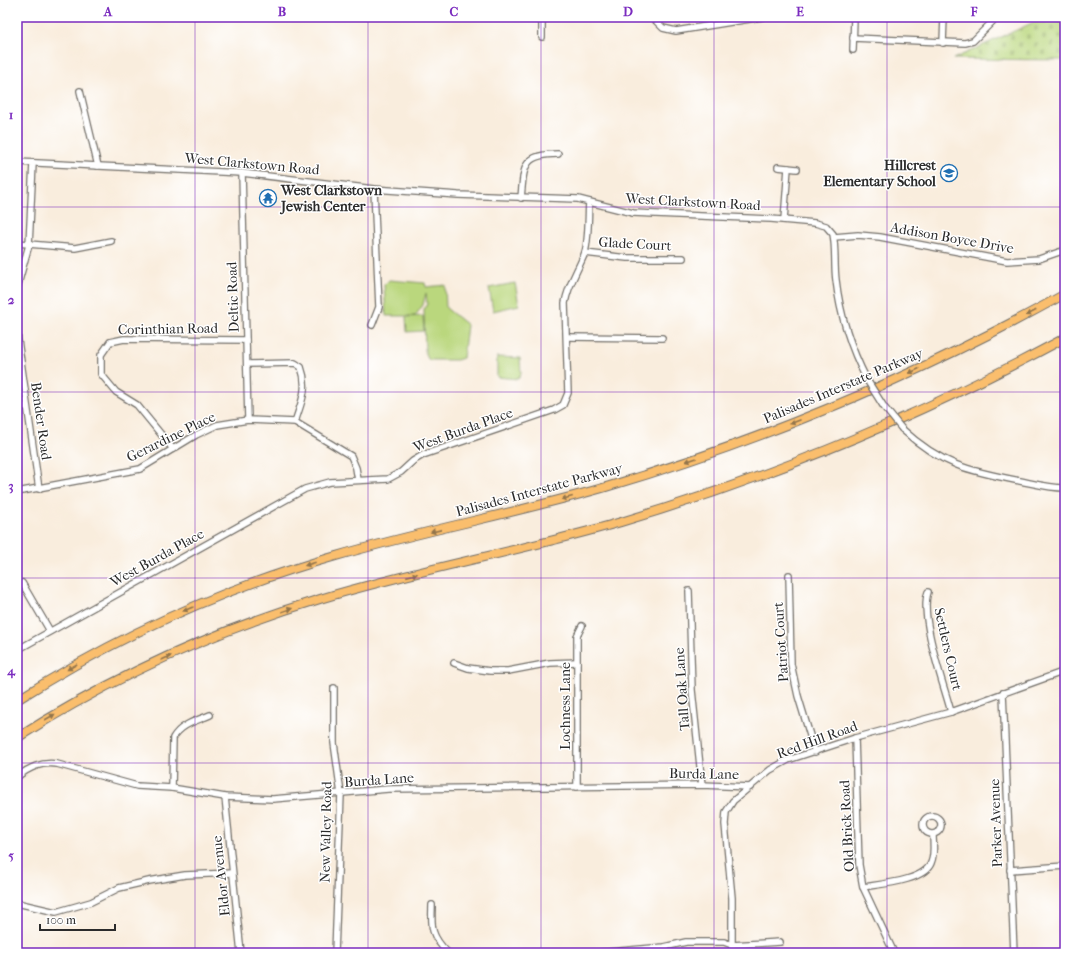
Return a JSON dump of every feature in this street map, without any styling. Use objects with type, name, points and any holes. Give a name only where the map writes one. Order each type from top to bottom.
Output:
[{"type":"highway","name":"Palisades Interstate Parkway","points":[[17,700],[120,641],[180,612],[231,591],[335,556],[569,498],[646,475],[722,449],[798,421],[900,378],[978,340],[1065,294]]},
{"type":"highway","points":[[17,738],[70,706],[134,672],[239,627],[336,594],[583,533],[731,486],[812,456],[903,418],[987,378],[1065,338]]},
{"type":"street","points":[[542,17],[542,36]]},
{"type":"street","points":[[652,17],[663,28],[676,31],[762,17]]},
{"type":"street","points":[[853,50],[854,17]]},
{"type":"street","points":[[943,42],[944,17]]},
{"type":"street","points":[[853,38],[965,43],[973,40],[997,17]]},
{"type":"street","points":[[80,91],[98,166]]},
{"type":"street","points":[[521,198],[523,174],[526,165],[537,155],[558,154]]},
{"type":"street","name":"West Clarkstown Road","points":[[17,162],[242,173],[374,189],[521,198],[578,199],[634,213],[670,213],[784,220],[824,225],[831,230],[834,237]]},
{"type":"street","points":[[17,288],[30,245],[33,163]]},
{"type":"street","points":[[778,167],[796,169]]},
{"type":"street","points":[[784,220],[788,168]]},
{"type":"street","name":"Deltic Road","points":[[242,173],[248,420]]},
{"type":"street","points":[[372,325],[379,307],[374,189]]},
{"type":"street","name":"West Burda Place","points":[[17,650],[305,489],[330,482],[388,479],[401,472],[413,461],[423,455],[554,410],[563,405],[568,393],[566,293],[585,253],[589,202]]},
{"type":"street","name":"Addison Boyce Drive","points":[[834,237],[858,235],[880,237],[1008,262],[1039,259],[1065,250]]},
{"type":"street","points":[[834,237],[836,274],[842,312],[853,349],[867,380],[884,407],[902,429],[932,453],[958,467],[1008,479],[1065,488]]},
{"type":"street","points":[[17,243],[75,248],[111,241]]},
{"type":"street","name":"Glade Court","points":[[585,253],[627,258],[683,258]]},
{"type":"street","name":"Bender Road","points":[[17,333],[26,406],[39,489]]},
{"type":"street","points":[[567,337],[662,338]]},
{"type":"street","name":"Corinthian Road","points":[[173,449],[137,405],[116,392],[101,374],[101,355],[110,342],[124,339],[246,340]]},
{"type":"street","points":[[247,364],[296,363],[301,367],[305,385],[305,394],[295,422]]},
{"type":"street","points":[[17,408],[26,406]]},
{"type":"street","name":"Gerardine Place","points":[[17,492],[140,469],[217,425],[248,420],[295,422],[350,456],[356,468],[358,480]]},
{"type":"street","name":"Patriot Court","points":[[789,575],[791,664],[798,696],[815,752]]},
{"type":"street","points":[[22,583],[50,631]]},
{"type":"street","name":"Tall Oak Lane","points":[[689,590],[692,690],[702,785]]},
{"type":"street","name":"Settlers Court","points":[[928,592],[925,600],[929,630],[951,712]]},
{"type":"street","name":"Lochness Lane","points":[[577,787],[577,636],[582,626]]},
{"type":"street","points":[[454,663],[468,668],[490,671],[508,671],[550,663],[577,662]]},
{"type":"street","name":"Red Hill Road","points":[[732,953],[730,866],[725,824],[726,812],[733,801],[770,770],[788,760],[855,738],[951,712],[1065,671]]},
{"type":"street","name":"New Valley Road","points":[[334,688],[334,743],[341,794],[335,953]]},
{"type":"street","name":"Parker Avenue","points":[[1003,693],[1014,953]]},
{"type":"street","points":[[172,788],[173,738],[177,731],[183,726],[210,715]]},
{"type":"street","name":"Old Brick Road","points":[[855,738],[859,865],[863,888],[894,953]]},
{"type":"street","name":"Burda Lane","points":[[17,777],[26,770],[46,763],[57,764],[137,786],[172,788],[225,797],[274,799],[388,789],[702,785],[750,787]]},
{"type":"street","name":"Eldor Avenue","points":[[225,797],[241,953]]},
{"type":"street","points":[[863,888],[913,877],[925,872],[931,863],[934,854],[933,835]]},
{"type":"street","points":[[1010,870],[1065,866]]},
{"type":"street","points":[[17,903],[56,912],[91,902],[119,888],[149,881],[185,875],[232,874]]},
{"type":"street","points":[[432,905],[431,922],[435,941],[448,953]]},
{"type":"street","points":[[597,953],[664,947],[686,942],[724,942],[732,945],[780,942]]},
{"type":"green space","points":[[1045,17],[1065,17],[1065,60],[953,59]]},
{"type":"green space","points":[[389,280],[425,283],[426,287],[445,285],[446,308],[467,325],[463,358],[457,360],[429,360],[425,354],[424,309],[427,304],[426,293],[423,305],[415,316],[386,316],[384,285]]},
{"type":"green space","points":[[515,283],[519,305],[493,311],[489,288]]},
{"type":"green space","points":[[423,316],[424,331],[407,332],[406,317]]},
{"type":"green space","points":[[497,357],[520,358],[521,374],[518,379],[497,377]]},
{"type":"place","name":"Hillcrest Elementary School","points":[[949,173]]},
{"type":"place","name":"West Clarkstown Jewish Center","points":[[268,198]]}]
